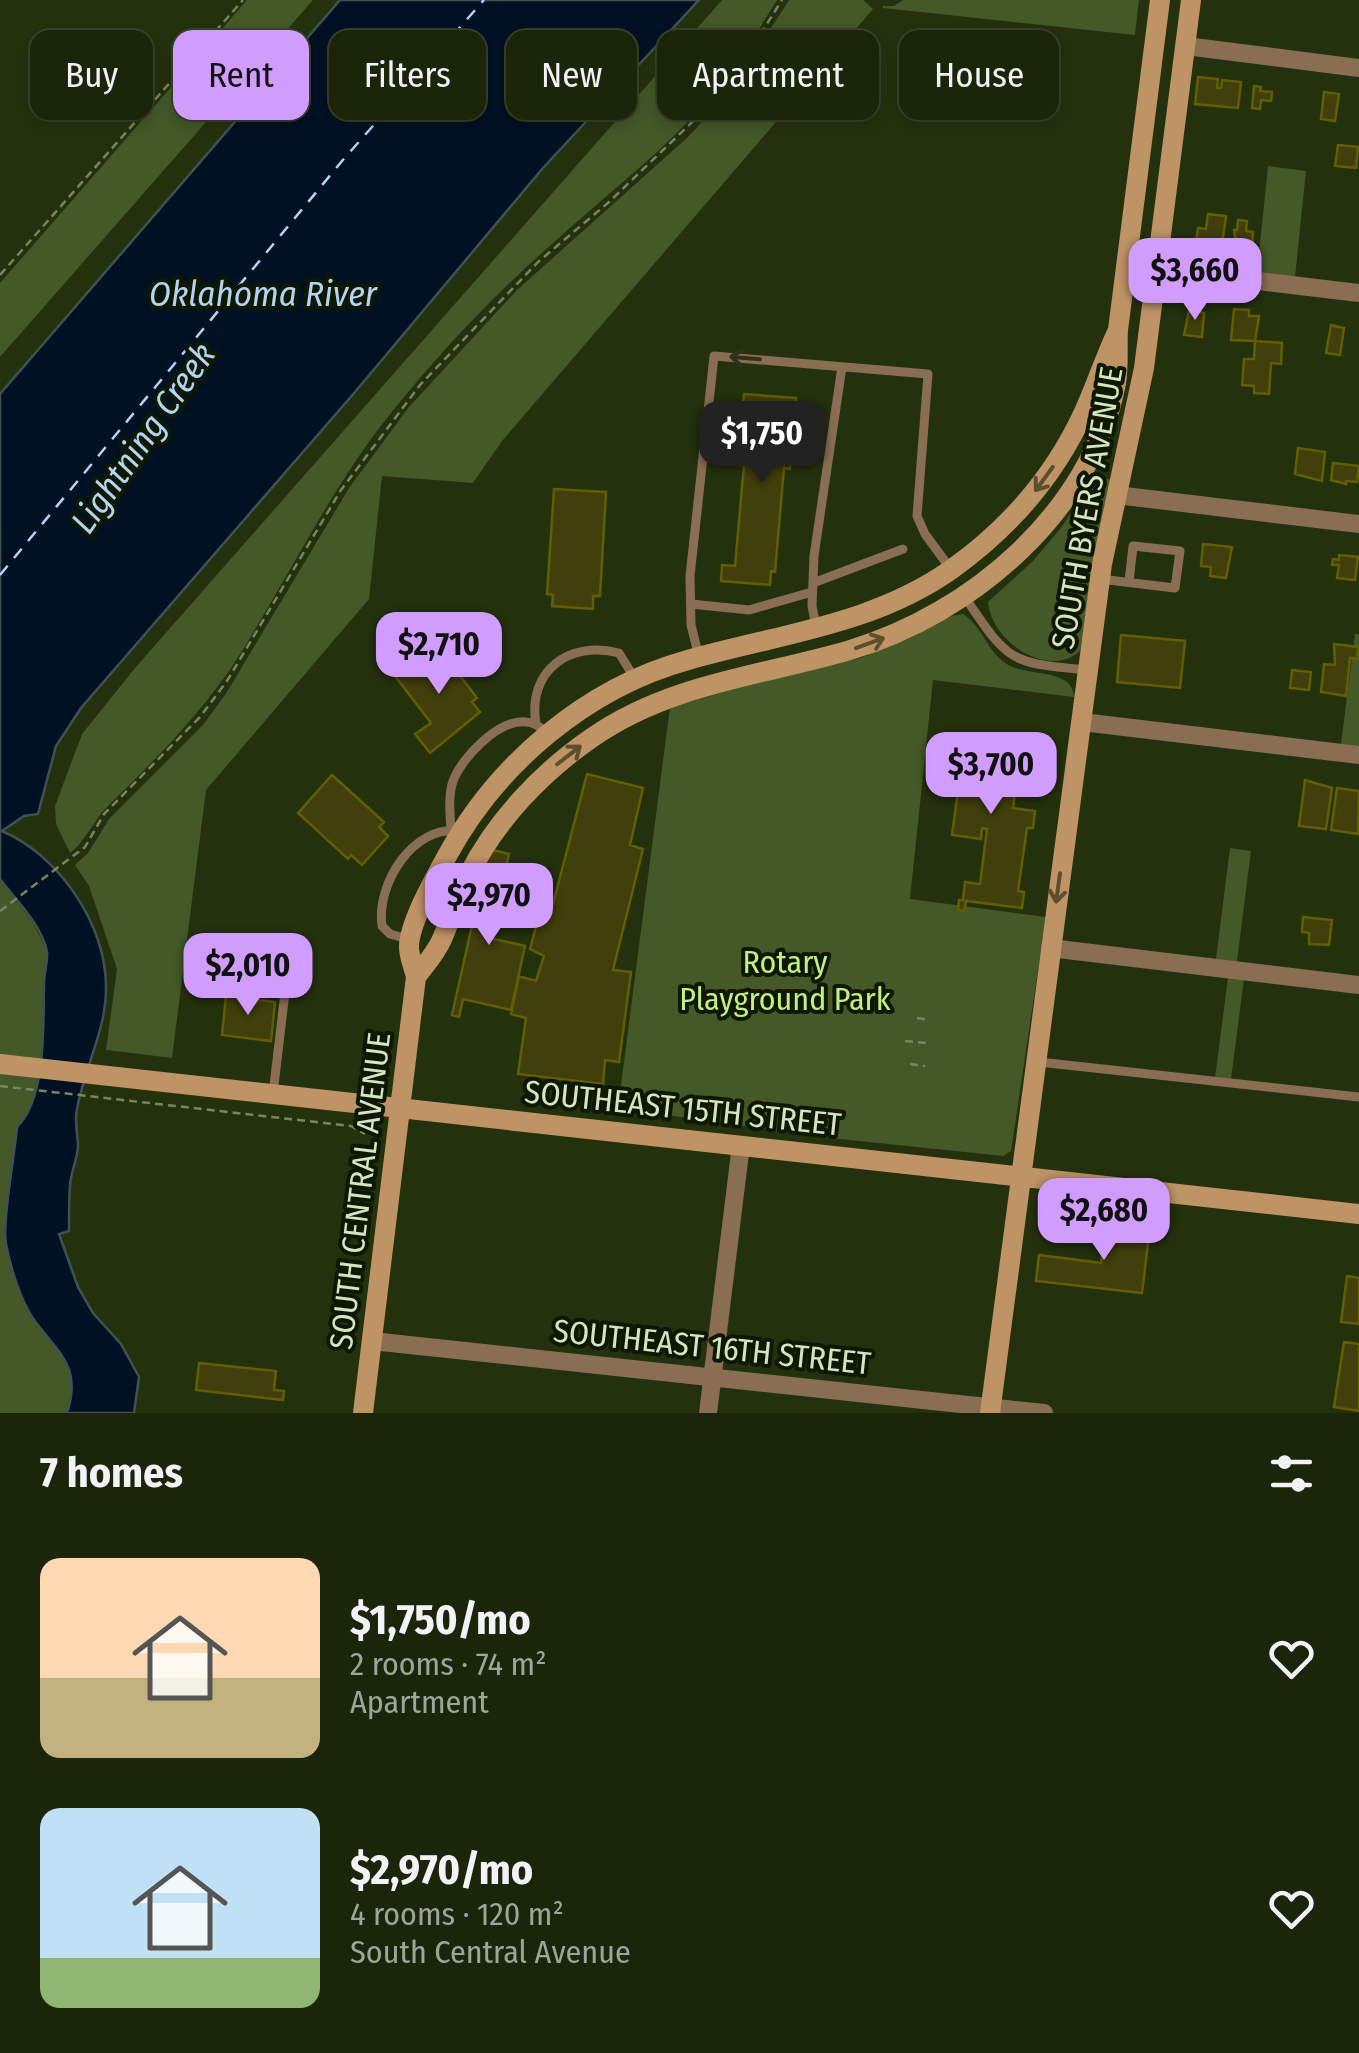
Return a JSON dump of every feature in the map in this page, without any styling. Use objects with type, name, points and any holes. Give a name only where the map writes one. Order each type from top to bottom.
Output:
[{"type":"main road","points":[[1118,330],[1160,0]]},
{"type":"main road","name":"SOUTH BYERS AVENUE","points":[[990,1410],[1100,579],[1144,368],[1191,0]]},
{"type":"main road","name":"SOUTH CENTRAL AVENUE","points":[[363,1413],[416,977],[409,947],[456,830],[542,729],[636,680],[699,657],[817,629],[883,608],[952,570],[1008,522],[1043,482],[1082,415],[1118,330]]},
{"type":"main road","name":"SOUTH CENTRAL AVENUE","points":[[416,977],[441,941],[480,854],[519,802],[577,748],[637,711],[704,686],[882,639],[964,596],[1022,548],[1075,484],[1109,407],[1116,380],[1118,330]]},
{"type":"main road","name":"SOUTHEAST 15TH STREET","points":[[0,1064],[1359,1214]]},
{"type":"street","points":[[1186,46],[1359,68]]},
{"type":"street","points":[[1157,269],[1359,293]]},
{"type":"street","points":[[1116,494],[1359,524]]},
{"type":"street","points":[[1082,722],[1359,755]]},
{"type":"street","points":[[1050,948],[1359,985]]},
{"type":"street","points":[[708,1413],[741,1145]]},
{"type":"street","name":"SOUTHEAST 16TH STREET","points":[[372,1341],[1044,1413]]},
{"type":"lane","points":[[699,657],[691,625],[690,576],[714,356],[928,374],[917,516],[925,534],[952,570]]},
{"type":"lane","points":[[817,629],[813,587],[842,366]]},
{"type":"lane","points":[[1100,579],[1175,588],[1180,551],[1133,546],[1128,582]]},
{"type":"lane","points":[[690,604],[749,610],[903,549]]},
{"type":"lane","name":"SOUTH BYERS AVENUE","points":[[964,596],[1000,646],[1016,659],[1038,666],[1088,670]]},
{"type":"lane","points":[[768,640],[774,669]]},
{"type":"lane","points":[[542,729],[532,702],[541,678],[575,654],[589,648],[619,654],[636,680]]},
{"type":"lane","points":[[411,940],[390,934],[382,926],[382,902],[408,851],[426,835],[456,830],[452,784],[461,766],[492,736],[510,724],[524,721],[542,729]]},
{"type":"lane","points":[[499,782],[519,802]]},
{"type":"lane","points":[[273,1094],[285,992]]},
{"type":"lane","points":[[1036,1061],[1359,1097]]},
{"type":"path","points":[[0,275],[243,0]]},
{"type":"path","points":[[0,911],[87,844],[104,814],[167,752],[220,691],[341,490],[420,386],[538,262],[610,202],[693,123],[724,88],[782,0]]},
{"type":"path","points":[[917,1018],[929,1020]]},
{"type":"path","points":[[905,1041],[927,1043]]},
{"type":"path","points":[[910,1064],[925,1066]]},
{"type":"path","points":[[0,1086],[350,1126],[364,1134]]},
{"type":"green space","points":[[247,0],[313,0],[287,30],[221,30]]},
{"type":"green space","points":[[722,0],[777,0],[758,30],[696,30]]},
{"type":"green space","points":[[789,0],[863,0],[873,9],[855,30],[770,30]]},
{"type":"green space","points":[[903,0],[1139,0],[1135,35],[883,8]]},
{"type":"green space","points":[[657,74],[657,120],[690,120],[510,282],[395,408],[350,470],[233,665],[174,739],[102,813],[70,853],[56,824],[55,806],[82,734],[135,668],[617,120],[637,120],[637,97]]},
{"type":"green space","points":[[173,85],[173,120],[208,120],[0,357],[0,283],[142,120],[153,120],[153,108]]},
{"type":"green space","points":[[704,120],[778,120],[502,441],[473,483],[382,476],[369,599],[206,790],[172,1058],[106,1050],[117,969],[89,886],[75,865],[88,853],[109,819],[203,725],[227,692],[349,488],[409,407],[517,290]]},
{"type":"green space","points":[[1268,166],[1306,171],[1295,277],[1257,273]]},
{"type":"green space","points":[[1097,475],[1111,480],[1080,651],[1067,659],[1038,659],[1023,652],[999,630],[988,602],[1033,561]]},
{"type":"green space","name":"Rotary Playground Park","points":[[963,614],[1002,661],[1018,669],[1059,678],[1072,688],[1074,697],[933,680],[910,899],[1046,917],[1011,1151],[1003,1156],[821,1137],[618,1108],[670,707],[731,688],[860,658]]},
{"type":"green space","points":[[1355,634],[1359,634],[1359,747],[1341,744]]},
{"type":"green space","points":[[1230,848],[1251,851],[1235,977],[1244,979],[1231,1079],[1215,1078],[1230,962],[1216,959]]},
{"type":"green space","points":[[0,879],[33,923],[47,951],[43,1037],[35,1098],[25,1120],[5,1240],[44,1331],[69,1365],[72,1386],[67,1413],[0,1413]]},
{"type":"water","name":"Oklahoma River","points":[[340,0],[699,0],[671,30],[657,30],[657,45],[637,67],[637,30],[506,30],[506,120],[588,120],[81,708],[56,746],[38,814],[24,816],[2,831],[23,842],[60,874],[88,917],[104,965],[105,1004],[76,1114],[78,1147],[70,1185],[69,1231],[59,1234],[78,1287],[93,1313],[121,1344],[139,1377],[134,1413],[67,1413],[72,1382],[69,1370],[23,1301],[5,1234],[17,1127],[34,1098],[38,1079],[47,956],[34,922],[0,879],[0,394],[236,120],[309,120],[309,36]]},
{"type":"building","points":[[1198,77],[1218,79],[1217,88],[1221,88],[1222,80],[1241,82],[1238,108],[1195,104]]},
{"type":"building","points":[[1254,86],[1272,92],[1271,101],[1261,100],[1260,109],[1252,108]]},
{"type":"building","points":[[1324,92],[1339,94],[1335,121],[1321,119]]},
{"type":"building","points":[[1338,145],[1358,147],[1356,168],[1335,166]]},
{"type":"building","points":[[1208,214],[1226,216],[1222,244],[1196,241],[1198,228],[1206,229]]},
{"type":"building","points":[[1238,220],[1247,221],[1246,231],[1253,232],[1252,244],[1236,243],[1234,230]]},
{"type":"building","points":[[1190,306],[1204,313],[1202,337],[1184,335]]},
{"type":"building","points":[[1234,309],[1249,310],[1249,316],[1259,316],[1255,341],[1231,340]]},
{"type":"building","points":[[1331,325],[1344,328],[1340,355],[1326,353]]},
{"type":"building","points":[[1255,341],[1282,343],[1281,364],[1271,363],[1269,394],[1254,393],[1254,386],[1242,385],[1244,359],[1254,359]]},
{"type":"building","points":[[744,394],[796,398],[790,469],[784,468],[775,572],[771,571],[770,585],[721,581],[722,565],[735,566],[744,465],[738,465]]},
{"type":"building","points":[[1298,448],[1325,452],[1322,481],[1295,474]]},
{"type":"building","points":[[1333,463],[1359,466],[1357,482],[1331,480]]},
{"type":"building","points":[[554,489],[606,492],[600,596],[593,596],[593,609],[552,606],[553,595],[547,594]]},
{"type":"building","points":[[1203,544],[1232,547],[1226,578],[1210,576],[1211,567],[1201,566]]},
{"type":"building","points":[[1339,555],[1358,557],[1355,580],[1337,578],[1339,565],[1332,565]]},
{"type":"building","points":[[1121,635],[1185,641],[1180,688],[1117,682]]},
{"type":"building","points":[[1334,644],[1358,647],[1357,659],[1350,658],[1346,696],[1321,692],[1324,664],[1335,665]]},
{"type":"building","points":[[437,645],[477,698],[472,702],[480,712],[430,753],[415,734],[431,723],[395,676]]},
{"type":"building","points":[[1292,670],[1311,672],[1309,690],[1290,688]]},
{"type":"building","points":[[948,738],[1021,748],[1022,783],[1030,784],[1029,793],[1015,791],[1013,808],[1035,811],[1033,828],[1027,828],[1018,891],[1024,892],[1022,908],[966,901],[964,911],[958,910],[965,882],[980,884],[987,829],[982,828],[981,839],[952,835],[959,783],[968,784],[969,779],[943,776]]},
{"type":"building","points":[[587,774],[643,788],[630,845],[643,849],[613,970],[631,972],[619,1062],[605,1060],[603,1084],[518,1074],[526,1018],[511,1014],[519,976],[536,981],[544,956],[530,949],[543,900],[553,904]]},
{"type":"building","points":[[332,775],[384,822],[379,827],[388,836],[362,865],[351,855],[348,859],[298,813]]},
{"type":"building","points":[[1305,780],[1332,788],[1326,829],[1299,826]]},
{"type":"building","points":[[1337,788],[1359,791],[1358,834],[1331,830]]},
{"type":"building","points":[[489,849],[509,854],[490,938],[525,946],[511,1010],[463,999],[459,1017],[452,1015]]},
{"type":"building","points":[[1303,917],[1332,920],[1329,945],[1309,944],[1309,933],[1302,932]]},
{"type":"building","points":[[226,996],[275,1002],[271,1041],[222,1035]]},
{"type":"building","points":[[1111,1223],[1150,1227],[1142,1293],[1036,1281],[1039,1255],[1101,1263],[1105,1233],[1109,1234]]},
{"type":"building","points":[[1347,1276],[1359,1278],[1359,1324],[1341,1322]]},
{"type":"building","points":[[1344,1342],[1359,1344],[1359,1411],[1334,1407]]},
{"type":"building","points":[[199,1363],[276,1371],[274,1390],[284,1391],[283,1400],[196,1390]]},
{"type":"ferry route","points":[[0,575],[342,161],[484,0]]},
{"type":"water label","name":"Lightning Creek","points":[[143,438]]}]
